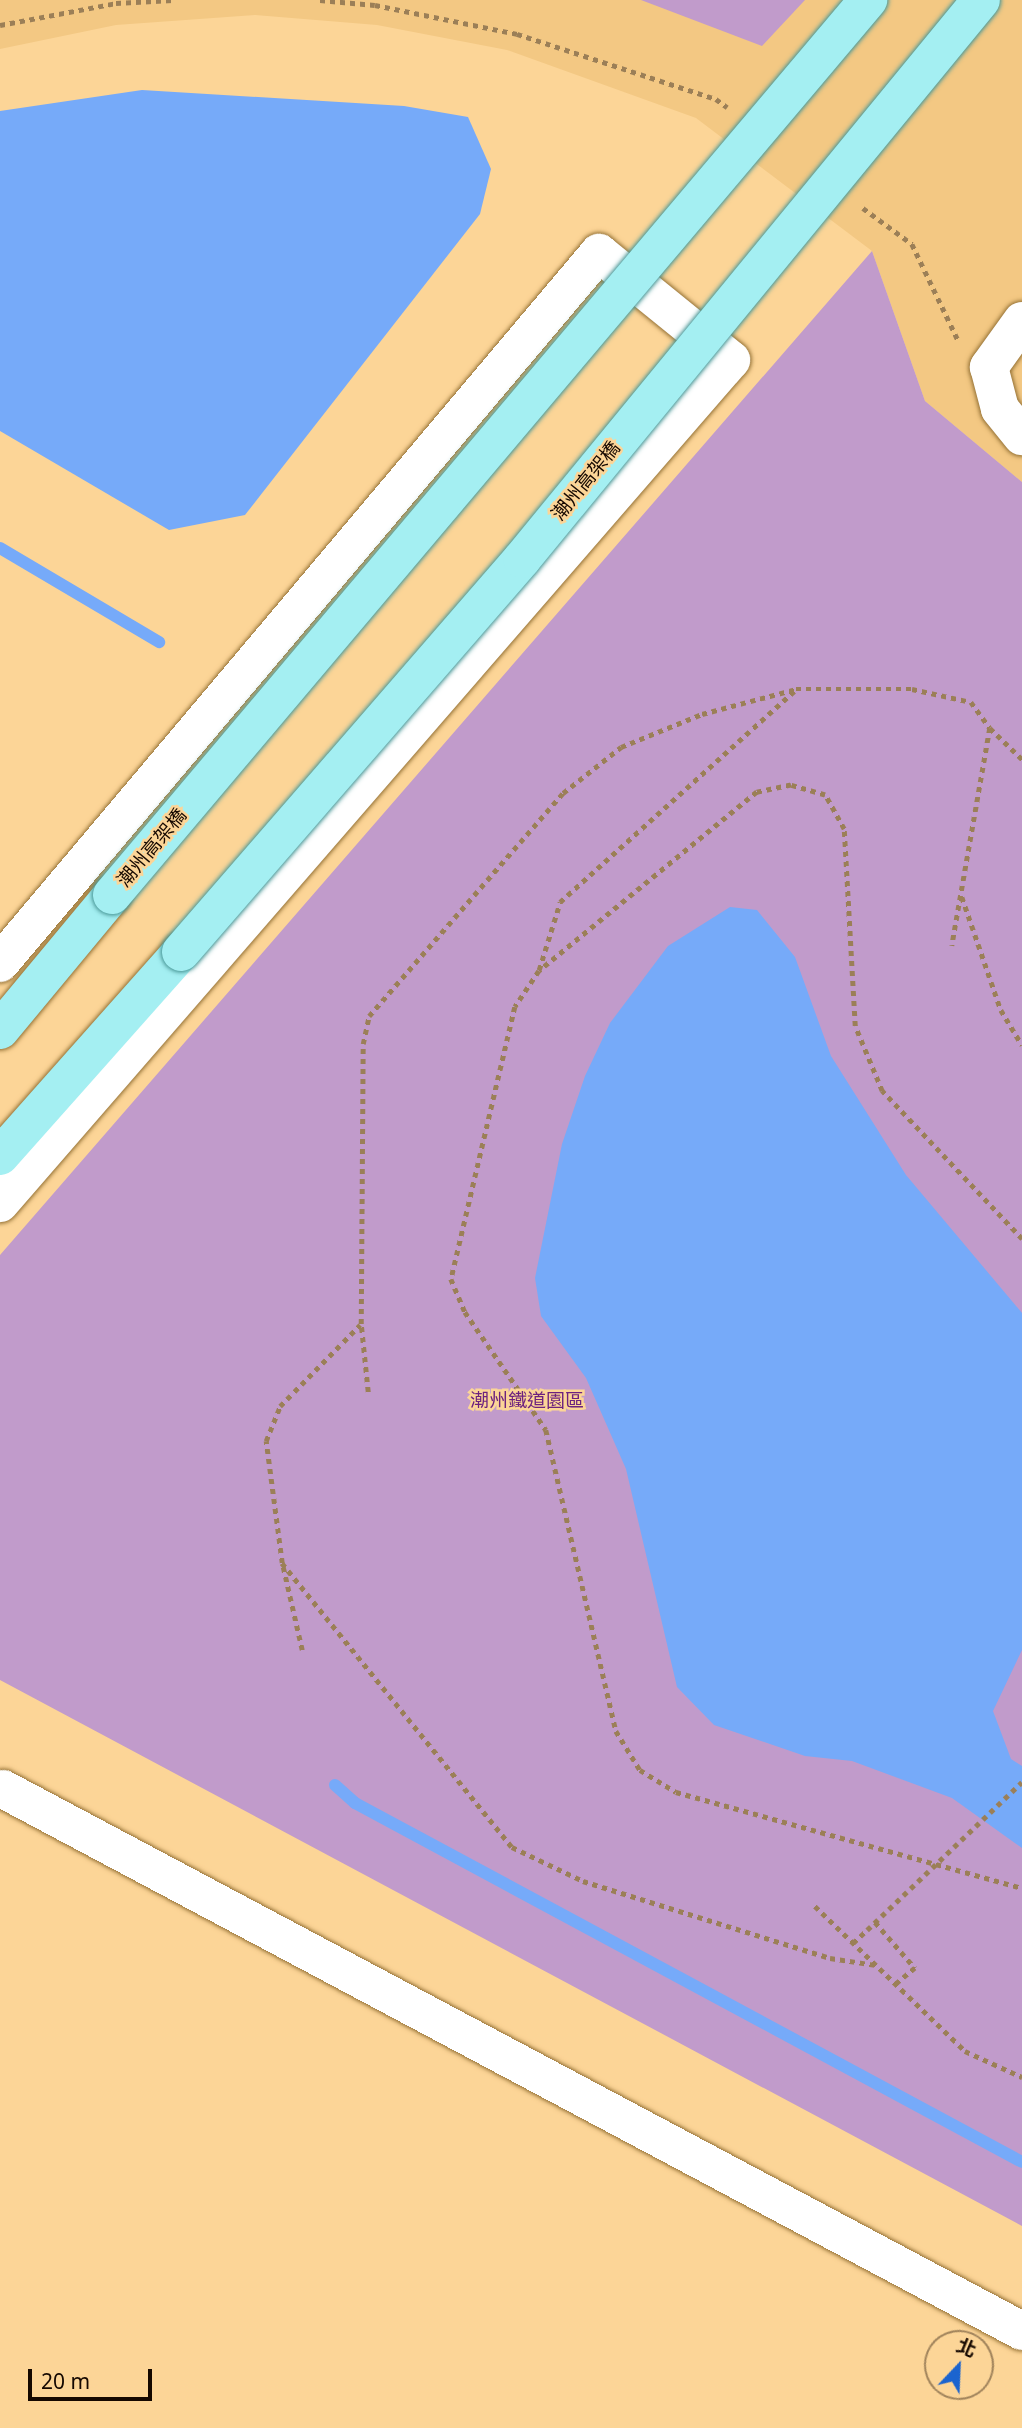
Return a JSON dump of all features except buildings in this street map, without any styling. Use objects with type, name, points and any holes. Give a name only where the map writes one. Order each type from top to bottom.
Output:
[{"type":"main road","name":"潮州高架橋","points":[[0,1030],[868,0]]},
{"type":"main road","name":"潮州高架橋","points":[[0,1156],[522,559],[981,0]]},
{"type":"street","points":[[0,963],[599,253],[731,360],[0,1203]]},
{"type":"street","points":[[1022,321],[989,367],[1000,409],[1022,436]]},
{"type":"street","points":[[1,1795],[1022,2331]]},
{"type":"path","points":[[0,26],[116,3],[173,0]]},
{"type":"path","points":[[320,0],[375,5],[517,34],[716,100],[738,116]]},
{"type":"path","points":[[858,204],[912,244],[955,339],[989,367]]},
{"type":"path","points":[[539,971],[560,902],[796,689]]},
{"type":"path","points":[[368,1392],[360,1324],[363,1044],[369,1016],[563,793],[621,747],[702,714],[796,689],[912,689],[971,702],[990,727],[1022,759]]},
{"type":"path","points":[[952,946],[990,727]]},
{"type":"path","points":[[1022,1240],[882,1091],[855,1026],[844,829],[825,795],[791,785],[757,792],[539,971],[514,1007],[451,1279],[464,1312],[546,1430],[616,1731],[640,1770],[676,1792],[1022,1888]]},
{"type":"path","points":[[961,896],[1001,1010],[1022,1045]]},
{"type":"path","points":[[302,1650],[282,1563],[267,1440],[280,1406],[360,1324]]},
{"type":"path","points":[[282,1563],[512,1847],[583,1881],[830,1958],[876,1965]]},
{"type":"path","points":[[853,1943],[1022,1782]]},
{"type":"path","points":[[815,1906],[965,2051],[1022,2077]]},
{"type":"path","points":[[875,1922],[915,1968],[896,1984]]},
{"type":"shaded area","points":[[0,0],[1022,0],[1022,482],[925,401],[872,251],[696,118],[507,50],[377,25],[255,15],[116,25],[0,49]]},
{"type":"green space","points":[[641,0],[805,0],[762,46]]},
{"type":"green space","name":"潮州鐵道園區","points":[[872,251],[925,401],[1022,482],[1022,2226],[0,1680],[0,1255]]},
{"type":"water","points":[[142,90],[404,106],[468,117],[491,169],[480,214],[245,515],[169,530],[0,431],[0,111]]},
{"type":"water","points":[[730,907],[757,910],[795,957],[831,1056],[906,1175],[1022,1313],[1022,1650],[993,1711],[1011,1759],[1022,1766],[1022,1848],[952,1798],[852,1761],[805,1756],[714,1725],[677,1687],[626,1469],[586,1378],[541,1316],[535,1278],[562,1144],[585,1076],[610,1023],[668,946]]},
{"type":"waterway","points":[[0,548],[159,642]]},
{"type":"waterway","points":[[335,1785],[355,1803],[1022,2162]]}]
